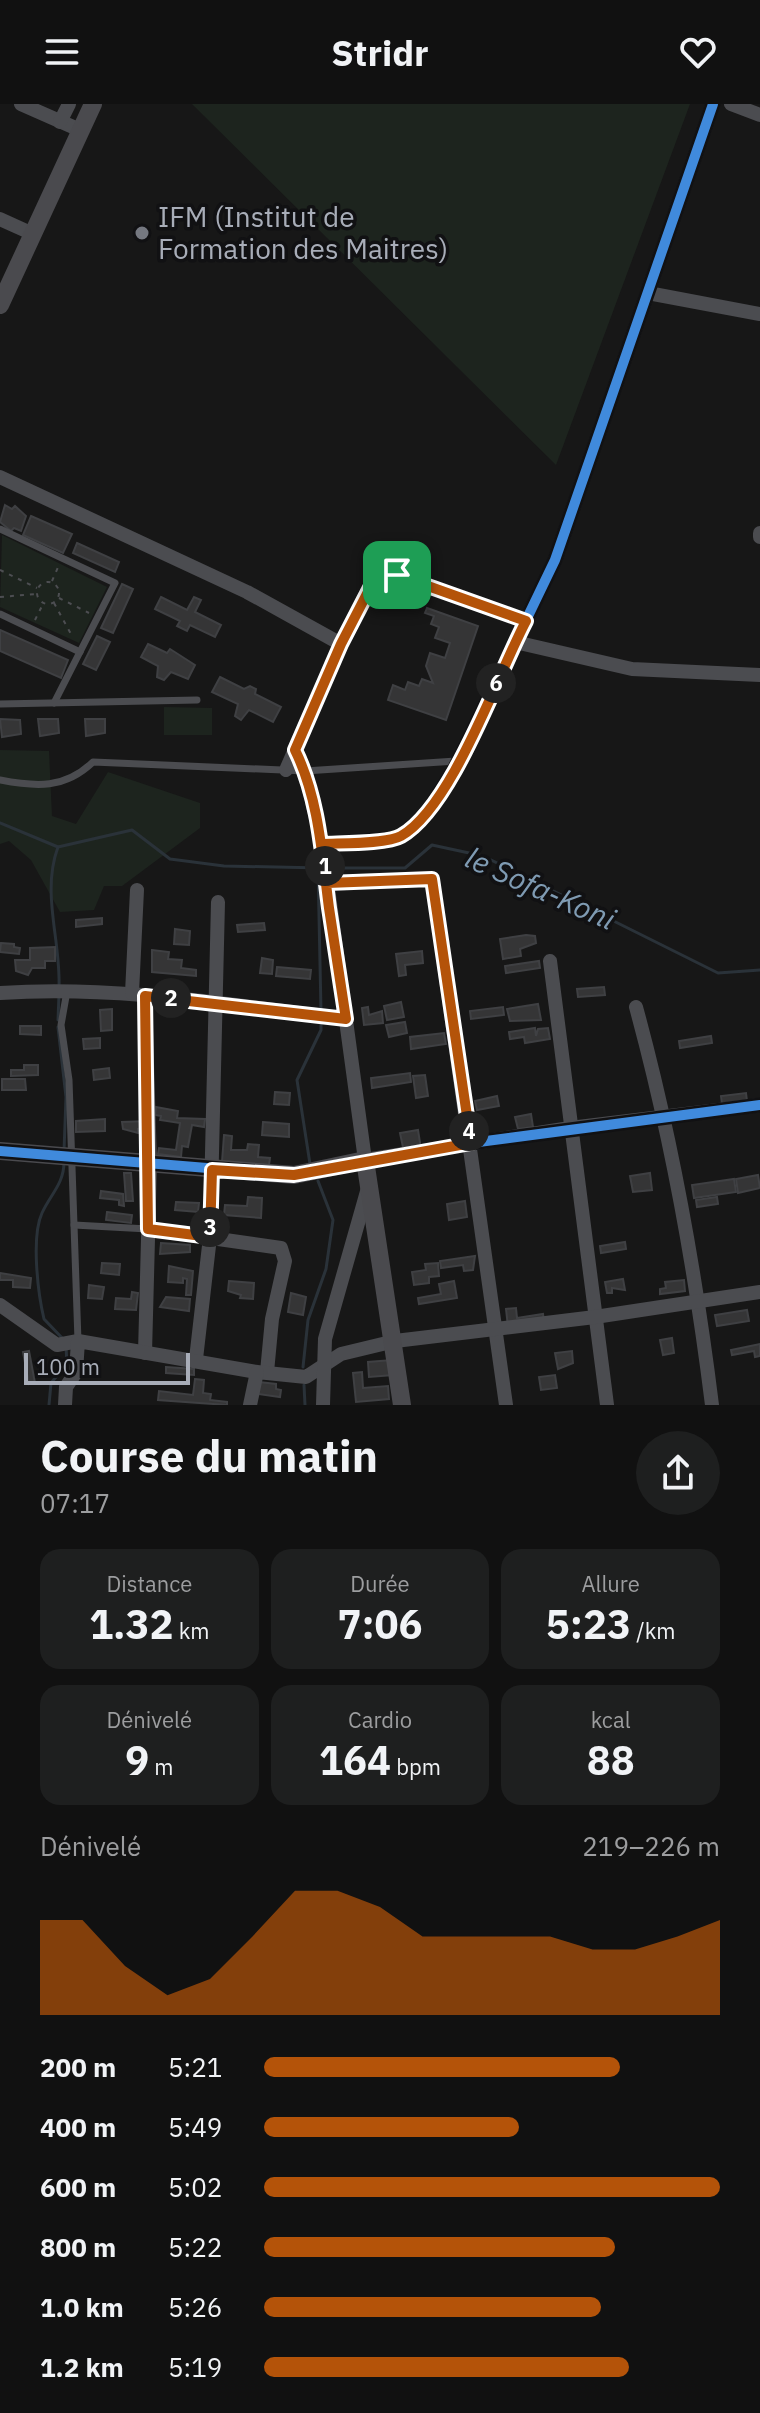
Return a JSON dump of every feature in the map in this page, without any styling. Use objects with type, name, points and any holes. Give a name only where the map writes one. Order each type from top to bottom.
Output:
[{"type":"street","points":[[21,104],[80,130]]},
{"type":"street","points":[[60,122],[69,104]]},
{"type":"street","points":[[0,305],[93,104]]},
{"type":"street","points":[[322,844],[399,838],[426,814],[459,761],[555,560],[713,104]]},
{"type":"street","points":[[731,104],[760,115]]},
{"type":"street","points":[[0,219],[33,234]]},
{"type":"street","points":[[648,293],[760,314]]},
{"type":"street","points":[[0,477],[247,592],[341,644]]},
{"type":"street","points":[[286,770],[341,644],[372,584],[392,575],[459,595],[526,621]]},
{"type":"street","points":[[515,642],[632,669],[760,675]]},
{"type":"street","points":[[295,750],[305,771],[322,844],[402,1405]]},
{"type":"street","points":[[327,883],[432,879],[506,1405]]},
{"type":"street","points":[[137,890],[139,994],[150,1163],[145,1353]]},
{"type":"street","points":[[196,1359],[210,1237],[213,1002],[218,902]]},
{"type":"street","points":[[550,961],[607,1405]]},
{"type":"street","points":[[0,993],[61,990],[139,994],[346,1019]]},
{"type":"street","points":[[636,1007],[666,1118],[699,1299],[712,1405]]},
{"type":"street","points":[[0,1151],[294,1175],[365,1160],[570,1128],[760,1105]]},
{"type":"street","points":[[323,1405],[325,1339],[369,1186]]},
{"type":"street","points":[[148,1229],[274,1246],[285,1253],[262,1372],[250,1405]]},
{"type":"street","points":[[0,1305],[69,1342],[306,1377],[325,1368],[341,1354],[395,1341],[595,1317],[760,1292]]},
{"type":"street","points":[[65,1405],[66,1387],[76,1372],[69,1342]]},
{"type":"lane","points":[[0,529],[115,583],[54,703]]},
{"type":"lane","points":[[0,614],[80,652]]},
{"type":"lane","points":[[0,704],[197,700]]},
{"type":"lane","points":[[0,780],[31,786],[61,784],[79,775],[93,762],[305,771],[459,761]]},
{"type":"lane","points":[[61,990],[61,1025],[69,1080],[66,1157],[74,1225],[69,1342]]},
{"type":"lane","points":[[74,1225],[148,1229]]},
{"type":"path","points":[[38,588],[51,582],[63,559]]},
{"type":"path","points":[[0,570],[38,588]]},
{"type":"path","points":[[43,603],[53,602],[58,597],[59,590],[51,582]]},
{"type":"path","points":[[38,588],[37,594],[43,603]]},
{"type":"path","points":[[0,597],[37,594]]},
{"type":"path","points":[[58,597],[98,617]]},
{"type":"path","points":[[53,602],[80,652]]},
{"type":"path","points":[[32,629],[43,603]]},
{"type":"shaded area","points":[[192,104],[690,104],[556,465]]},
{"type":"shaded area","points":[[2,535],[107,587],[79,643],[0,607]]},
{"type":"shaded area","points":[[164,707],[212,708],[212,735],[164,735]]},
{"type":"shaded area","points":[[0,750],[49,751],[52,816],[76,824],[108,772],[200,803],[200,828],[122,886],[104,886],[94,910],[60,912],[31,860],[9,841],[0,844]]},
{"type":"building","points":[[5,505],[12,509],[15,506],[26,516],[21,531],[14,528],[11,531],[0,522]]},
{"type":"building","points":[[31,516],[72,534],[63,553],[23,535]]},
{"type":"building","points":[[77,543],[119,562],[115,572],[73,553]]},
{"type":"building","points":[[122,584],[133,589],[113,633],[101,628]]},
{"type":"building","points":[[161,597],[187,610],[194,597],[201,600],[195,612],[221,625],[215,637],[190,625],[187,631],[177,626],[180,621],[155,609]]},
{"type":"building","points":[[427,608],[478,626],[446,720],[388,700],[393,685],[405,690],[408,682],[419,686],[422,679],[433,683],[426,666],[430,653],[445,658],[450,643],[435,638],[439,627],[431,624],[434,616],[425,613]]},
{"type":"building","points":[[0,630],[68,660],[61,678],[0,651]]},
{"type":"building","points":[[97,636],[110,642],[96,670],[83,664]]},
{"type":"building","points":[[148,644],[167,653],[170,649],[195,665],[188,679],[171,672],[164,680],[157,677],[158,666],[141,657]]},
{"type":"building","points":[[220,677],[244,689],[250,686],[256,689],[255,694],[281,707],[273,722],[249,710],[241,720],[235,716],[238,704],[212,692]]},
{"type":"building","points":[[0,719],[20,720],[21,734],[2,737]]},
{"type":"building","points":[[38,719],[58,719],[59,733],[40,736]]},
{"type":"building","points":[[85,719],[105,719],[105,733],[86,736]]},
{"type":"building","points":[[102,918],[102,924],[76,927],[76,920]]},
{"type":"building","points":[[264,923],[265,930],[238,932],[237,925]]},
{"type":"building","points":[[175,929],[190,931],[189,945],[174,944]]},
{"type":"building","points":[[535,936],[536,943],[520,949],[521,956],[503,959],[500,939]]},
{"type":"building","points":[[1,943],[14,944],[14,947],[20,948],[19,954],[0,952]]},
{"type":"building","points":[[55,947],[55,961],[45,961],[45,968],[32,968],[28,975],[16,971],[15,960],[30,960],[30,948]]},
{"type":"building","points":[[152,950],[169,952],[168,959],[182,960],[181,968],[196,970],[196,976],[152,972]]},
{"type":"building","points":[[422,951],[423,963],[405,965],[406,975],[399,976],[396,954]]},
{"type":"building","points":[[262,958],[273,960],[272,974],[260,973]]},
{"type":"building","points":[[539,961],[540,968],[506,973],[505,966]]},
{"type":"building","points":[[277,967],[311,970],[310,979],[276,976]]},
{"type":"building","points":[[604,987],[605,995],[578,997],[577,989]]},
{"type":"building","points":[[401,1002],[404,1017],[387,1020],[384,1006]]},
{"type":"building","points":[[538,1004],[541,1020],[510,1021],[507,1009]]},
{"type":"building","points":[[368,1007],[369,1015],[382,1011],[383,1023],[364,1025],[362,1008]]},
{"type":"building","points":[[503,1007],[504,1015],[471,1019],[470,1011]]},
{"type":"building","points":[[112,1009],[112,1030],[101,1031],[100,1010]]},
{"type":"building","points":[[405,1022],[407,1033],[389,1037],[386,1025]]},
{"type":"building","points":[[20,1026],[41,1026],[41,1035],[20,1034]]},
{"type":"building","points":[[535,1028],[536,1036],[538,1029],[548,1028],[550,1039],[525,1043],[524,1037],[510,1039],[509,1032]]},
{"type":"building","points":[[444,1033],[446,1044],[411,1049],[410,1037]]},
{"type":"building","points":[[711,1036],[712,1043],[680,1048],[679,1041]]},
{"type":"building","points":[[100,1038],[100,1048],[84,1049],[83,1039]]},
{"type":"building","points":[[24,1065],[38,1065],[38,1075],[11,1076],[11,1070],[24,1070]]},
{"type":"building","points":[[109,1068],[110,1078],[94,1080],[93,1070]]},
{"type":"building","points":[[410,1073],[411,1082],[372,1088],[371,1078]]},
{"type":"building","points":[[425,1075],[428,1096],[416,1098],[413,1076]]},
{"type":"building","points":[[2,1079],[25,1079],[26,1090],[2,1090]]},
{"type":"building","points":[[275,1092],[290,1093],[289,1105],[274,1104]]},
{"type":"building","points":[[746,1093],[747,1101],[722,1104],[721,1096]]},
{"type":"building","points":[[497,1096],[499,1106],[477,1110],[475,1101]]},
{"type":"building","points":[[156,1107],[178,1111],[177,1118],[205,1119],[204,1127],[192,1125],[188,1147],[182,1146],[181,1157],[158,1154],[159,1148],[176,1150],[180,1123],[160,1120],[161,1116],[155,1115]]},
{"type":"building","points":[[531,1114],[533,1127],[518,1129],[515,1117]]},
{"type":"building","points":[[105,1119],[105,1131],[76,1132],[76,1121]]},
{"type":"building","points":[[148,1121],[148,1128],[138,1129],[138,1133],[123,1129],[122,1122]]},
{"type":"building","points":[[263,1122],[289,1124],[289,1137],[262,1135]]},
{"type":"building","points":[[418,1130],[421,1149],[404,1152],[400,1133]]},
{"type":"building","points":[[224,1135],[232,1136],[231,1150],[247,1150],[248,1144],[259,1145],[258,1157],[270,1158],[269,1165],[222,1162]]},
{"type":"building","points":[[124,1173],[131,1173],[133,1201],[126,1201]]},
{"type":"building","points":[[650,1173],[652,1190],[633,1192],[630,1176]]},
{"type":"building","points":[[758,1175],[760,1188],[738,1193],[736,1179]]},
{"type":"building","points":[[734,1179],[736,1192],[694,1198],[692,1185]]},
{"type":"building","points":[[101,1191],[123,1194],[124,1206],[119,1205],[119,1200],[100,1198]]},
{"type":"building","points":[[248,1197],[262,1198],[261,1218],[224,1215],[225,1205],[247,1206]]},
{"type":"building","points":[[717,1197],[718,1204],[697,1207],[696,1200]]},
{"type":"building","points":[[465,1201],[467,1217],[449,1220],[447,1204]]},
{"type":"building","points":[[176,1202],[199,1203],[198,1212],[175,1210]]},
{"type":"building","points":[[107,1212],[132,1215],[131,1223],[106,1220]]},
{"type":"building","points":[[625,1242],[626,1249],[601,1253],[600,1246]]},
{"type":"building","points":[[161,1243],[190,1245],[190,1252],[160,1254]]},
{"type":"building","points":[[475,1256],[473,1270],[464,1271],[463,1265],[441,1268],[440,1261]]},
{"type":"building","points":[[102,1263],[120,1264],[119,1275],[101,1273]]},
{"type":"building","points":[[438,1263],[439,1276],[429,1277],[429,1283],[414,1285],[412,1272],[426,1270],[425,1264]]},
{"type":"building","points":[[169,1266],[193,1271],[191,1295],[186,1295],[187,1279],[183,1278],[183,1283],[168,1282]]},
{"type":"building","points":[[0,1273],[31,1278],[30,1288],[13,1287],[13,1280],[0,1280]]},
{"type":"building","points":[[623,1279],[625,1290],[612,1288],[612,1293],[607,1293],[605,1282]]},
{"type":"building","points":[[684,1280],[685,1291],[660,1294],[660,1289],[666,1288],[665,1282]]},
{"type":"building","points":[[229,1281],[254,1283],[253,1299],[240,1298],[241,1295],[228,1291]]},
{"type":"building","points":[[454,1281],[457,1298],[419,1304],[418,1298],[441,1294],[439,1284]]},
{"type":"building","points":[[89,1285],[104,1287],[102,1299],[88,1298]]},
{"type":"building","points":[[132,1292],[138,1293],[136,1310],[115,1309],[116,1298],[131,1299]]},
{"type":"building","points":[[291,1293],[306,1297],[303,1315],[288,1312]]},
{"type":"building","points":[[166,1297],[190,1299],[189,1311],[160,1307]]},
{"type":"building","points":[[516,1308],[517,1318],[543,1314],[544,1322],[508,1327],[506,1309]]},
{"type":"building","points":[[747,1310],[749,1321],[717,1326],[715,1315]]},
{"type":"building","points":[[672,1338],[674,1353],[663,1355],[660,1340]]},
{"type":"building","points":[[760,1344],[760,1356],[755,1357],[754,1351],[732,1355],[731,1350]]},
{"type":"building","points":[[29,1351],[35,1383],[29,1384],[23,1352]]},
{"type":"building","points":[[572,1351],[573,1363],[558,1369],[555,1353]]},
{"type":"building","points":[[392,1360],[393,1375],[369,1377],[368,1362]]},
{"type":"building","points":[[166,1367],[194,1369],[194,1375],[166,1373]]},
{"type":"building","points":[[362,1372],[363,1388],[388,1386],[389,1399],[356,1402],[353,1373]]},
{"type":"building","points":[[555,1375],[557,1388],[541,1390],[539,1377]]},
{"type":"building","points":[[195,1379],[204,1380],[203,1393],[211,1394],[210,1400],[227,1402],[227,1405],[158,1400],[159,1391],[193,1395]]},
{"type":"building","points":[[259,1382],[276,1384],[276,1389],[281,1390],[280,1397],[258,1394]]},
{"type":"waterway","name":"le Sofa-Koni","points":[[0,823],[58,847],[132,830],[170,859],[224,866],[321,868]]},
{"type":"waterway","name":"le Sofa-Koni","points":[[329,868],[405,868],[432,845],[483,856],[718,973],[760,970]]},
{"type":"waterway","points":[[58,847],[53,864],[51,899],[59,988]]},
{"type":"waterway","points":[[318,868],[321,1011]]},
{"type":"waterway","points":[[58,1020],[59,995]]},
{"type":"waterway","points":[[310,1164],[297,1080],[321,1030],[321,1022]]},
{"type":"waterway","points":[[58,1027],[66,1097],[64,1151]]},
{"type":"waterway","points":[[64,1162],[59,1183],[42,1213],[36,1250],[44,1319],[64,1340]]},
{"type":"waterway","points":[[303,1367],[308,1320],[326,1269],[333,1220],[318,1181]]},
{"type":"waterway","points":[[49,1405],[51,1383],[67,1364],[66,1347]]},
{"type":"waterway","points":[[304,1385],[305,1405]]},
{"type":"cycle path","points":[[322,844],[399,838],[426,814],[455,768],[555,560],[713,104]]},
{"type":"cycle path","points":[[0,1151],[294,1175],[471,1143],[760,1105]]},
{"type":"place","name":"IFM (Institut de Formation des Maitres)","points":[[142,233]]},
{"type":"route","points":[[397,575],[372,584],[341,644],[295,750],[305,771],[322,844],[329,906],[346,1019],[145,996],[150,1163],[148,1229],[210,1237],[212,1170],[294,1175],[471,1143],[432,879],[327,883],[322,844],[399,838],[426,814],[455,768],[526,621],[397,575]]}]
